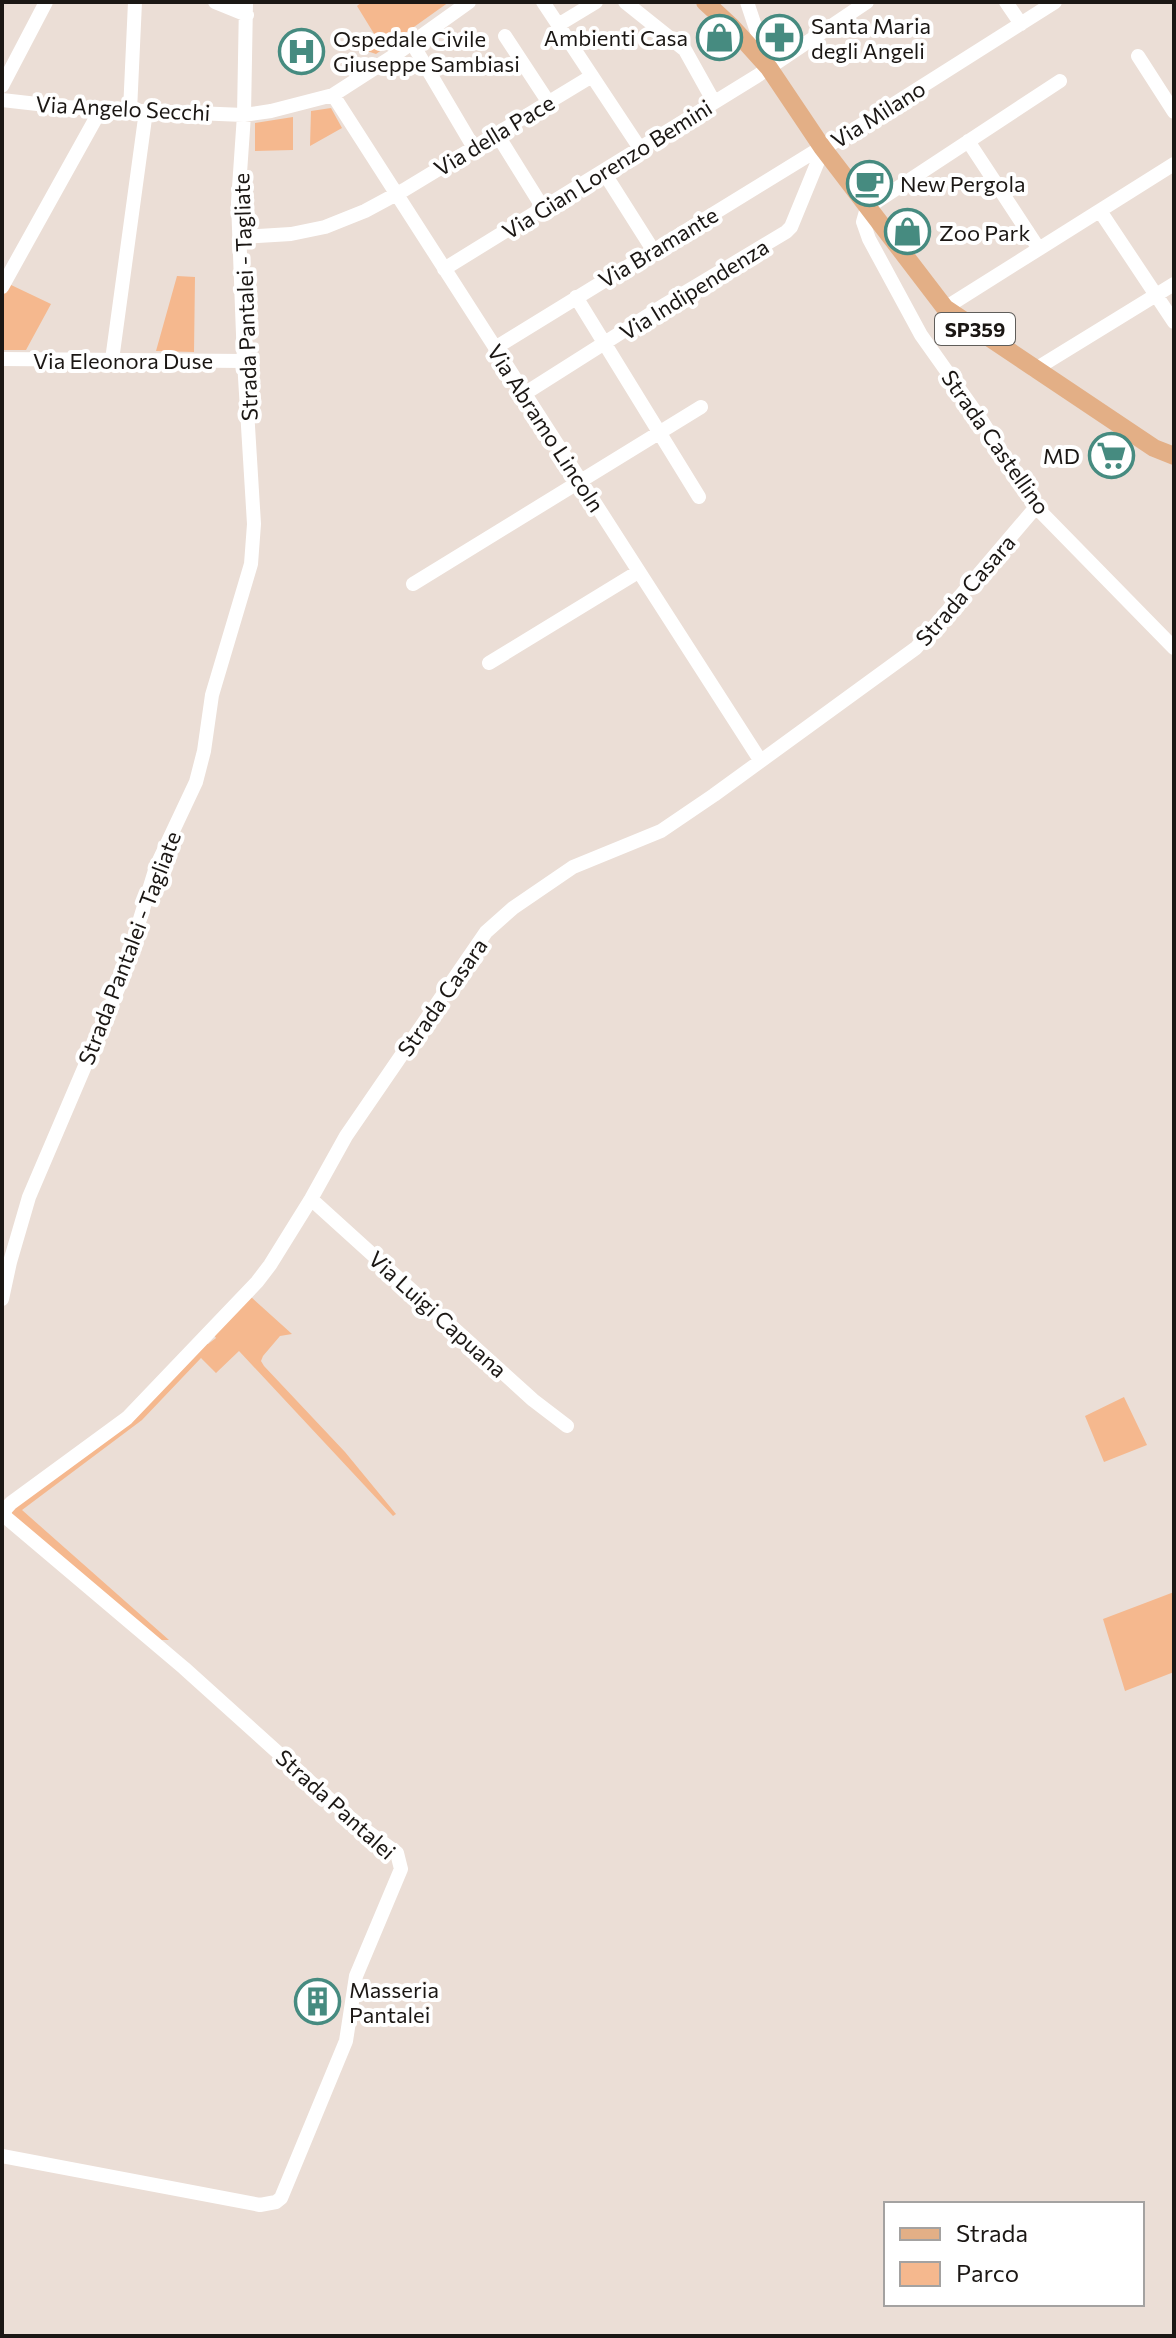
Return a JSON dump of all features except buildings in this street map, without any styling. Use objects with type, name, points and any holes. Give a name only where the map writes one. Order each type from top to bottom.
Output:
[{"type":"main road","name":"SP359","points":[[714,4],[769,68],[823,148],[945,308],[1154,448],[1174,456]]},
{"type":"street","points":[[2,86],[46,2]]},
{"type":"street","points":[[130,111],[135,2]]},
{"type":"street","points":[[215,2],[246,9]]},
{"type":"street","name":"Via Angelo Secchi","points":[[2,100],[130,111],[244,115],[271,111],[333,95],[469,2]]},
{"type":"street","points":[[543,2],[639,147]]},
{"type":"street","points":[[558,25],[596,2]]},
{"type":"street","points":[[625,2],[685,50],[714,102]]},
{"type":"street","points":[[747,2],[769,68]]},
{"type":"street","name":"Via Gian Lorenzo Bemini","points":[[444,269],[769,68],[867,2]]},
{"type":"street","points":[[1006,2],[1021,24]]},
{"type":"street","name":"Via Milano","points":[[823,148],[1055,2]]},
{"type":"street","name":"Strada Pantalei - Tagliate","points":[[2,1299],[29,1197],[120,984],[156,867],[196,782],[212,695],[251,564],[254,524],[238,202],[246,9]]},
{"type":"street","points":[[505,36],[549,103]]},
{"type":"street","points":[[412,43],[474,148]]},
{"type":"street","points":[[1138,56],[1174,112]]},
{"type":"street","name":"Via della Pace","points":[[240,237],[291,234],[325,227],[365,211],[592,76]]},
{"type":"street","points":[[867,208],[1060,81]]},
{"type":"street","name":"Via Abramo Lincoln","points":[[333,95],[760,760]]},
{"type":"street","points":[[4,278],[101,109]]},
{"type":"street","points":[[112,360],[146,111]]},
{"type":"street","points":[[497,134],[543,208]]},
{"type":"street","points":[[968,141],[1039,249]]},
{"type":"street","name":"Via Bramante","points":[[495,348],[823,148]]},
{"type":"street","name":"Via Indipendenza","points":[[524,394],[789,230],[823,148]]},
{"type":"street","points":[[945,308],[1174,164]]},
{"type":"street","points":[[603,171],[653,250]]},
{"type":"street","name":"Strada Castellino","points":[[867,208],[863,222],[869,239],[921,335],[982,421],[1036,507],[1174,648]]},
{"type":"street","points":[[1100,211],[1174,322]]},
{"type":"street","points":[[1034,370],[1174,284]]},
{"type":"street","points":[[576,297],[699,497]]},
{"type":"street","name":"Via Eleonora Duse","points":[[2,359],[244,361]]},
{"type":"street","points":[[413,584],[701,407]]},
{"type":"street","name":"Strada Casara","points":[[2,1514],[11,1503],[127,1418],[257,1282],[311,1199],[346,1136],[486,932],[513,908],[573,867],[661,831],[916,648],[1036,507]]},
{"type":"street","points":[[489,663],[638,572]]},
{"type":"street","name":"Via Luigi Capuana","points":[[311,1199],[533,1400],[567,1426]]},
{"type":"street","name":"Strada Pantalei","points":[[2,1514],[184,1668],[357,1824],[397,1853],[401,1869],[356,1976],[346,2041],[281,2198],[276,2202],[260,2205],[2,2156]]},
{"type":"green space","points":[[362,2],[449,2],[376,54],[367,51],[364,44],[376,37],[357,6]]},
{"type":"green space","points":[[331,108],[342,128],[310,146],[311,111]]},
{"type":"green space","points":[[293,117],[293,150],[255,151],[255,123]]},
{"type":"green space","points":[[177,276],[195,277],[194,352],[156,351]]},
{"type":"green space","points":[[9,284],[51,304],[26,350],[2,350],[2,297]]},
{"type":"green space","points":[[251,1297],[292,1334],[280,1336],[263,1356],[261,1361],[264,1366],[345,1452],[396,1514],[393,1516],[239,1351],[216,1373],[201,1358],[142,1420],[22,1510],[169,1640],[155,1640],[12,1515],[12,1511],[205,1344],[216,1338],[214,1335]]},
{"type":"green space","points":[[1124,1397],[1147,1445],[1104,1462],[1085,1416]]},
{"type":"green space","points":[[1174,1592],[1174,1672],[1125,1691],[1103,1619]]},
{"type":"place","name":"Ambienti Casa","points":[[719,37]]},
{"type":"place","name":"Santa Maria degli Angeli","points":[[780,38]]},
{"type":"place","name":"Ospedale Civile Giuseppe Sambiasi","points":[[302,51]]},
{"type":"place","name":"New Pergola","points":[[869,183]]},
{"type":"place","name":"Zoo Park","points":[[908,232]]},
{"type":"place","name":"MD","points":[[1111,455]]},
{"type":"place","name":"Masseria Pantalei","points":[[318,2002]]}]
